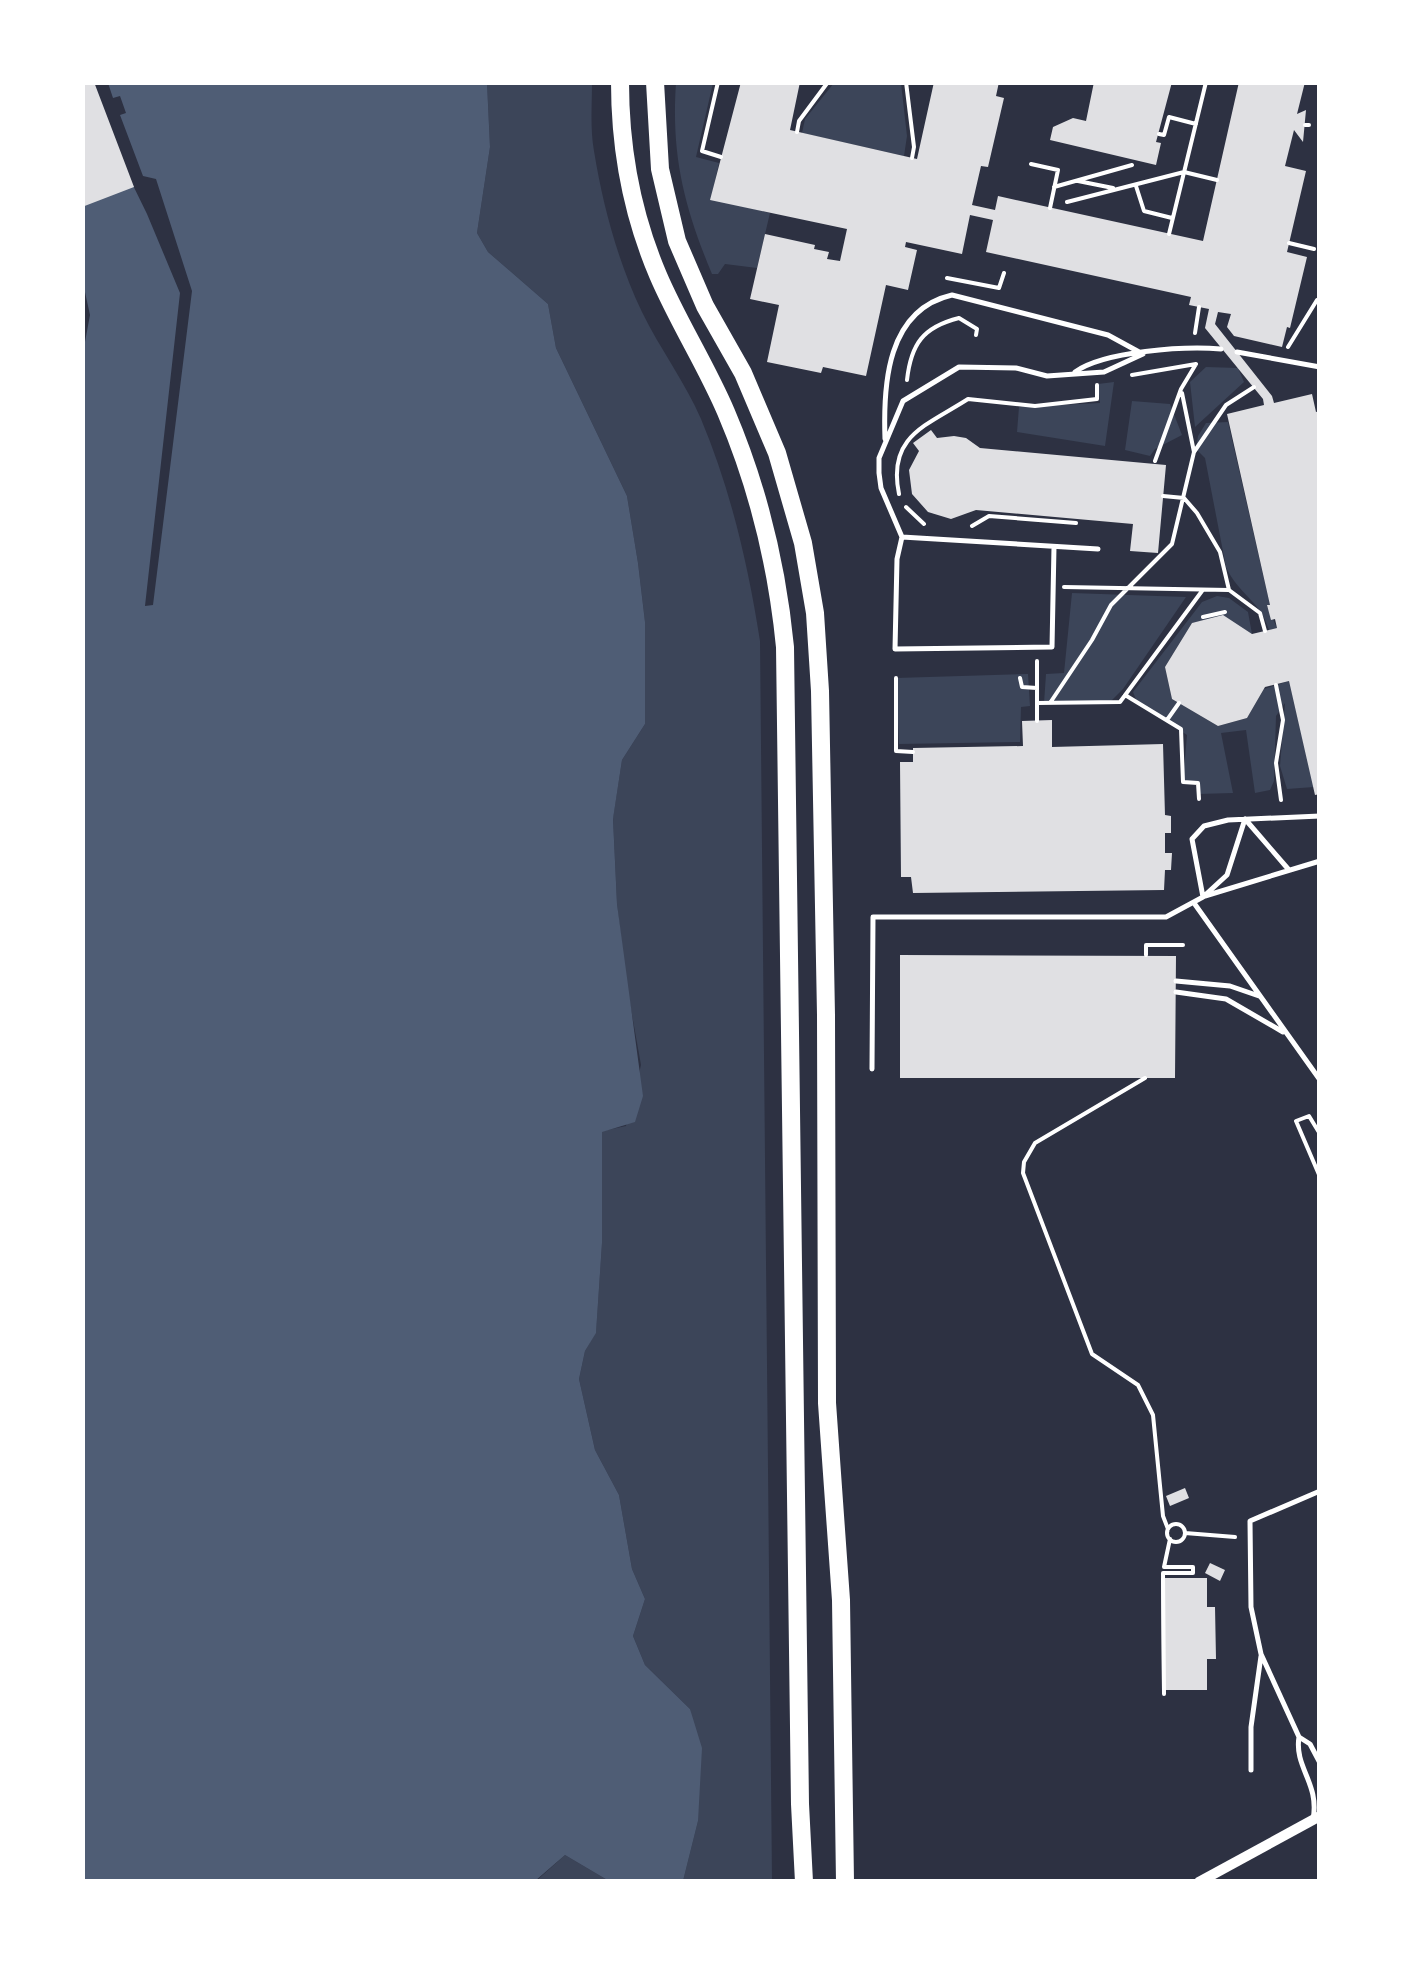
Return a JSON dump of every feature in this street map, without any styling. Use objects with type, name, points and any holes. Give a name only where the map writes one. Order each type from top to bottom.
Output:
[{"type":"main road","points":[[620,82],[625,160],[638,218],[658,276],[724,408],[746,462],[770,548],[785,646],[804,1882]]},
{"type":"main road","points":[[655,82],[660,169],[677,242],[704,306],[743,374],[777,453],[800,528],[815,613],[825,960],[828,1403],[841,1600],[845,1882]]},
{"type":"street","points":[[1199,1882],[1316,1818]]},
{"type":"lane","points":[[886,442],[884,390],[898,340],[912,314],[938,298],[952,295],[1108,335],[1143,354]]},
{"type":"lane","points":[[1072,373],[1090,362],[1195,347],[1221,349]]},
{"type":"lane","points":[[1236,352],[1320,367]]},
{"type":"lane","points":[[1054,547],[1052,647],[895,649],[897,559],[902,537],[881,488],[879,458],[903,401],[959,366],[1016,368],[1047,376],[1104,372],[1143,354]]},
{"type":"lane","points":[[902,537],[1098,549]]},
{"type":"lane","points":[[1202,897],[1192,839],[1204,826],[1245,819],[1320,816]]},
{"type":"lane","points":[[1245,819],[1289,871]]},
{"type":"lane","points":[[872,1069],[873,918],[1166,917],[1202,897],[1228,875],[1245,819]]},
{"type":"lane","points":[[1202,897],[1320,861]]},
{"type":"lane","points":[[1194,902],[1320,1080]]},
{"type":"lane","points":[[1176,980],[1230,986],[1262,997]]},
{"type":"lane","points":[[1176,992],[1226,999],[1286,1034]]},
{"type":"lane","points":[[1316,1818],[1314,1792],[1297,1750],[1298,1737],[1261,1654],[1252,1606],[1250,1521],[1320,1491]]},
{"type":"lane","points":[[1251,1770],[1251,1726],[1261,1654]]},
{"type":"lane","points":[[1298,1737],[1310,1744],[1320,1763]]},
{"type":"path","points":[[718,82],[702,151],[720,157]]},
{"type":"path","points":[[796,132],[798,122],[828,82]]},
{"type":"path","points":[[906,82],[917,148],[912,158]]},
{"type":"path","points":[[1169,234],[1206,82]]},
{"type":"path","points":[[1158,134],[1164,136],[1169,116],[1196,124]]},
{"type":"path","points":[[1116,169],[1118,162]]},
{"type":"path","points":[[1031,164],[1058,170],[1050,208]]},
{"type":"path","points":[[1054,186],[1132,165]]},
{"type":"path","points":[[1067,202],[1184,172],[1217,180]]},
{"type":"path","points":[[1076,180],[1118,189]]},
{"type":"path","points":[[1136,185],[1144,211],[1172,218]]},
{"type":"path","points":[[1288,243],[1314,249]]},
{"type":"path","points":[[947,278],[999,288],[1004,272]]},
{"type":"path","points":[[1287,361],[1293,335],[1317,300]]},
{"type":"path","points":[[1194,333],[1199,308]]},
{"type":"path","points":[[907,380],[910,355],[917,342],[934,328],[959,318],[977,329],[976,335]]},
{"type":"path","points":[[1130,375],[1196,364],[1181,390],[1155,460]]},
{"type":"path","points":[[926,525],[906,508],[897,482],[902,444],[909,438],[968,398],[1035,406],[1097,399],[1097,380]]},
{"type":"path","points":[[1050,703],[1111,606],[1172,544],[1194,452],[1226,405],[1254,387]]},
{"type":"path","points":[[1181,390],[1194,452]]},
{"type":"path","points":[[1163,496],[1184,498],[1197,513],[1220,552],[1229,590],[1260,613],[1264,631]]},
{"type":"path","points":[[965,530],[989,516],[1076,523]]},
{"type":"path","points":[[1054,586],[1229,590]]},
{"type":"path","points":[[1037,703],[1120,702],[1202,592]]},
{"type":"path","points":[[1203,617],[1225,612]]},
{"type":"path","points":[[1036,647],[1037,721]]},
{"type":"path","points":[[896,678],[896,751],[913,752]]},
{"type":"path","points":[[1020,678],[1022,687],[1037,688]]},
{"type":"path","points":[[1276,684],[1283,720],[1276,763],[1281,800]]},
{"type":"path","points":[[1125,695],[1181,729],[1183,782],[1198,782],[1199,799]]},
{"type":"path","points":[[1167,720],[1179,703]]},
{"type":"path","points":[[1146,956],[1146,945],[1183,945]]},
{"type":"path","points":[[1145,1078],[1035,1143],[1024,1162],[1024,1173],[1092,1354],[1138,1386],[1153,1414],[1162,1516],[1170,1539],[1164,1567],[1193,1567],[1193,1572],[1163,1573],[1164,1694]]},
{"type":"path","points":[[1320,1134],[1309,1116],[1296,1121],[1320,1177]]},
{"type":"path","points":[[1168,1529],[1180,1525],[1185,1533]]},
{"type":"path","points":[[1185,1533],[1250,1538]]},
{"type":"path","points":[[1170,1539],[1179,1542],[1185,1533]]},
{"type":"shaded area","points":[[83,83],[147,214],[180,293],[145,606],[153,605],[192,291],[156,179],[143,176],[120,115],[126,113],[120,96],[113,98],[108,83],[487,83],[490,147],[477,233],[488,252],[548,304],[556,348],[627,496],[645,622],[645,724],[622,760],[613,819],[617,904],[643,1096],[635,1122],[602,1132],[602,1243],[596,1333],[585,1351],[579,1379],[595,1450],[619,1495],[632,1569],[645,1599],[633,1636],[645,1665],[690,1709],[702,1748],[698,1821],[683,1881],[609,1881],[565,1855],[535,1881],[83,1881],[82,358],[90,315],[83,283]]},
{"type":"shaded area","points":[[487,83],[592,83],[593,143],[612,233],[642,312],[695,405],[712,446],[737,528],[760,641],[772,1881],[683,1881],[698,1821],[690,1709],[645,1665],[633,1636],[645,1599],[632,1569],[619,1495],[595,1450],[579,1379],[585,1351],[596,1332],[602,1243],[602,1131],[626,1126],[641,1065],[617,904],[613,818],[622,760],[645,724],[645,622],[627,496],[556,348],[548,304],[488,252],[477,233],[490,147]]},
{"type":"shaded area","points":[[676,83],[713,83],[696,157],[719,163],[711,199],[770,213],[757,268],[725,264],[718,274],[712,274],[682,180],[676,134]]},
{"type":"shaded area","points":[[834,83],[901,83],[907,136],[904,156],[802,133],[805,119]]},
{"type":"shaded area","points":[[1206,367],[1238,368],[1244,382],[1195,427],[1190,382]]},
{"type":"shaded area","points":[[1114,382],[1105,446],[1017,432],[1019,407],[1100,403],[1098,384]]},
{"type":"shaded area","points":[[1132,401],[1170,404],[1182,435],[1155,449],[1150,456],[1125,450]]},
{"type":"shaded area","points":[[1228,422],[1270,605],[1267,606],[1277,628],[1269,630],[1260,611],[1226,567],[1205,458],[1196,449],[1206,423]]},
{"type":"shaded area","points":[[1072,593],[1186,597],[1110,702],[1044,703],[1046,674],[1064,673]]},
{"type":"shaded area","points":[[1217,596],[1229,598],[1248,612],[1252,634],[1223,616],[1192,623],[1165,667],[1172,699],[1218,726],[1247,718],[1264,689],[1289,681],[1314,787],[1287,789],[1280,766],[1285,703],[1276,716],[1274,781],[1270,790],[1255,793],[1246,730],[1221,733],[1233,793],[1198,794],[1198,783],[1183,782],[1187,735],[1137,702],[1133,692],[1202,602]]},
{"type":"shaded area","points":[[1028,674],[1030,706],[1021,707],[1020,742],[899,744],[896,678]]},
{"type":"shaded area","points":[[565,1855],[609,1881],[535,1882]]},
{"type":"building","points":[[82,82],[94,82],[134,187],[82,207]]},
{"type":"building","points":[[741,82],[800,82],[790,130],[917,159],[934,82],[999,82],[996,96],[1004,98],[988,167],[981,166],[972,205],[995,210],[998,196],[1203,241],[1239,82],[1305,82],[1297,114],[1306,110],[1303,142],[1294,130],[1285,166],[1306,171],[1287,252],[1307,257],[1290,328],[1287,327],[1282,347],[1234,336],[1227,327],[1231,314],[1218,312],[1215,324],[1274,403],[1312,394],[1316,412],[1320,411],[1320,794],[1315,795],[1289,681],[1265,687],[1247,718],[1218,726],[1172,699],[1165,667],[1192,623],[1223,615],[1252,634],[1277,628],[1267,605],[1227,414],[1264,405],[1263,399],[1205,328],[1209,309],[1189,305],[1191,297],[986,252],[993,220],[970,215],[962,254],[906,242],[905,247],[917,250],[908,290],[886,285],[866,376],[823,367],[821,373],[767,362],[779,305],[750,299],[765,234],[815,245],[814,249],[829,252],[827,259],[840,261],[847,229],[710,200]]},
{"type":"building","points":[[1094,82],[1172,82],[1156,142],[1161,143],[1156,165],[1050,140],[1053,127],[1073,118],[1086,121]]},
{"type":"building","points":[[931,430],[937,438],[966,438],[980,448],[1166,465],[1158,553],[1130,551],[1133,524],[976,510],[951,519],[928,512],[912,494],[909,470],[919,451],[913,443]]},
{"type":"building","points":[[1052,720],[1052,747],[1163,744],[1165,815],[1171,816],[1171,833],[1165,833],[1165,853],[1172,853],[1171,870],[1165,870],[1164,890],[913,893],[911,877],[901,877],[900,762],[913,762],[913,748],[1023,746],[1022,721]]},
{"type":"building","points":[[900,955],[1176,956],[1175,1078],[900,1078]]},
{"type":"building","points":[[1185,1488],[1189,1498],[1170,1506],[1166,1496]]},
{"type":"building","points":[[1210,1563],[1225,1570],[1220,1581],[1205,1573]]},
{"type":"building","points":[[1161,1578],[1207,1578],[1207,1607],[1215,1607],[1216,1659],[1207,1659],[1207,1690],[1162,1690]]}]
